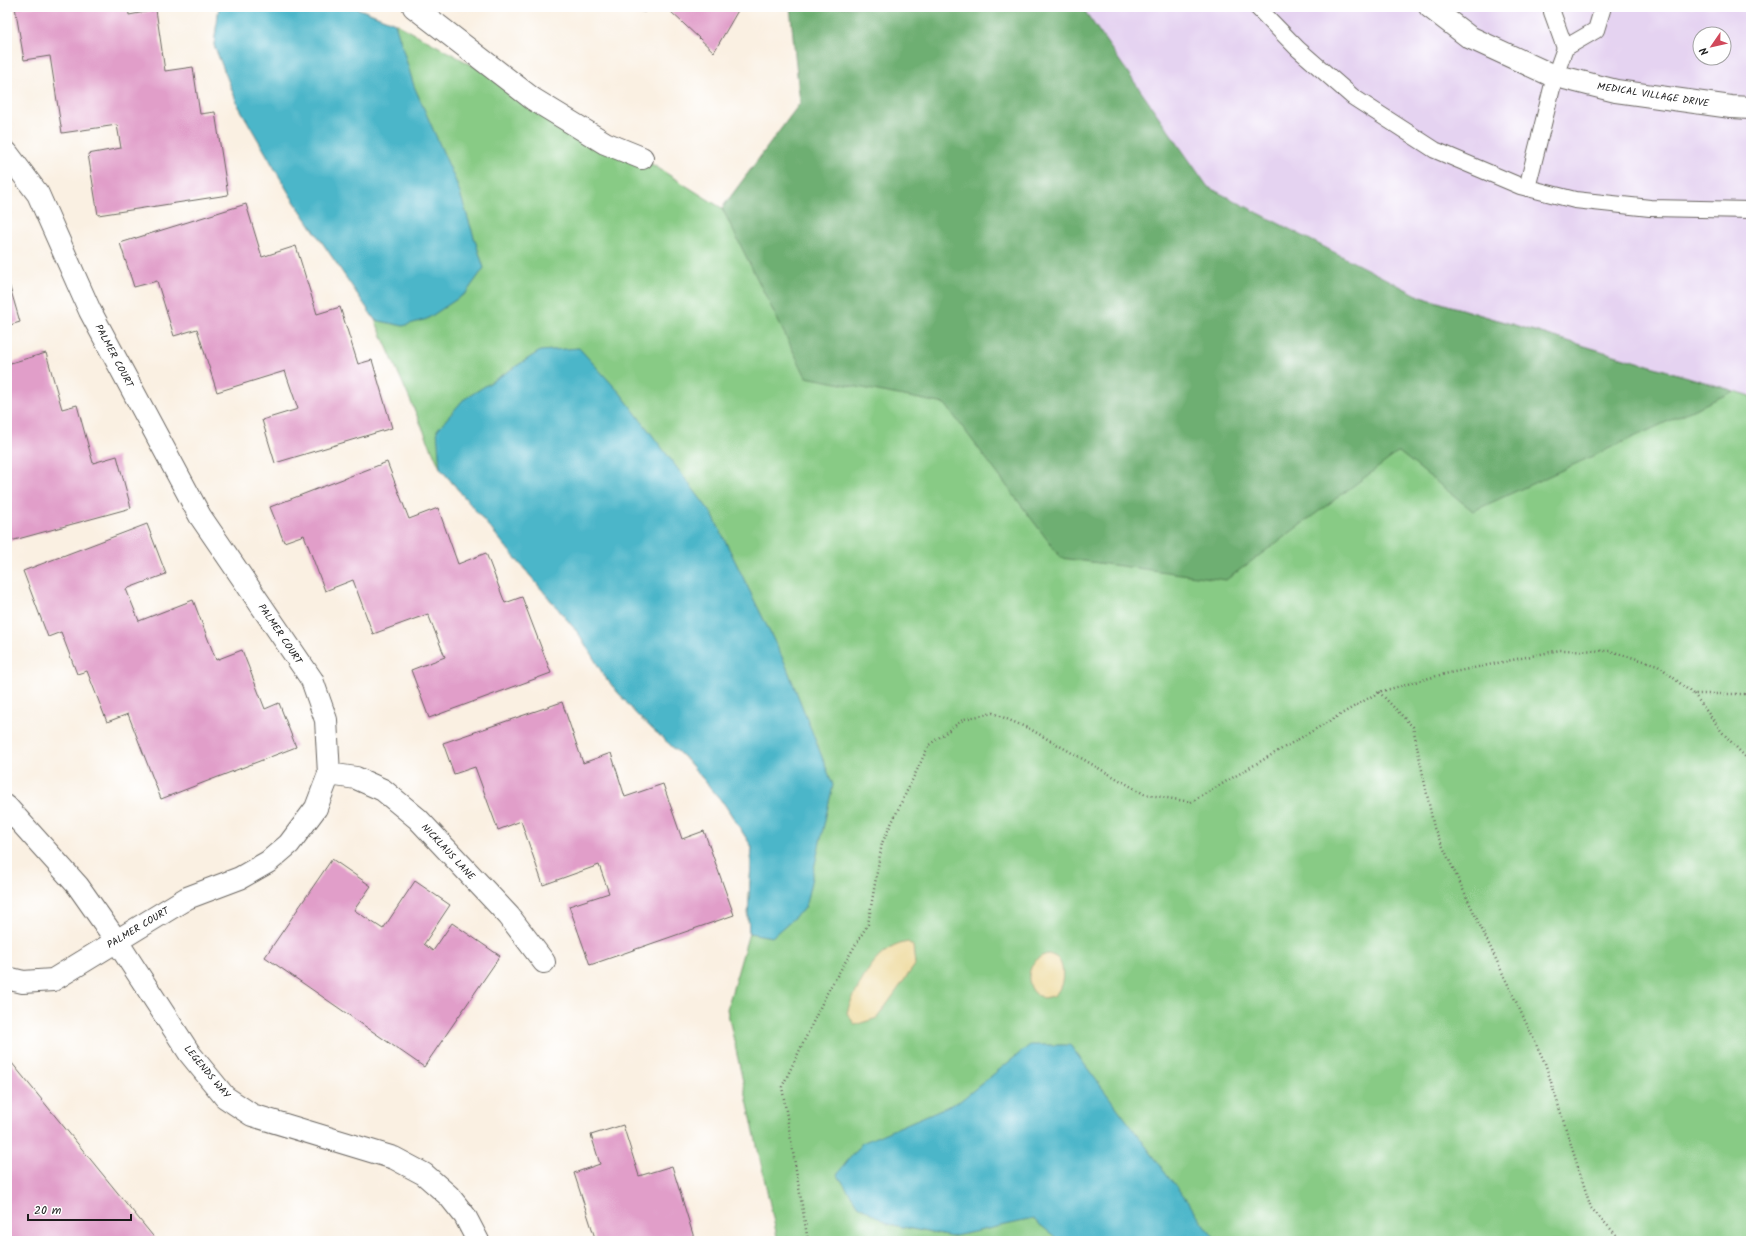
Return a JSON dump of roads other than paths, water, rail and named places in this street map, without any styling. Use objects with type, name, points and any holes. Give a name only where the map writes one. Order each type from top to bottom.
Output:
[{"type":"street","points":[[414,7],[532,100],[605,143],[642,158]]},
{"type":"street","name":"MEDICAL VILLAGE DRIVE","points":[[1430,7],[1468,37],[1555,76],[1616,91],[1731,107],[1751,108]]},
{"type":"street","name":"PALMER COURT","points":[[7,153],[38,194],[90,311],[200,516],[312,680],[326,720],[329,774],[316,808],[289,844],[268,862],[240,878],[187,898],[116,940],[53,980],[23,982],[7,978]]},
{"type":"street","name":"NICKLAUS LANE","points":[[329,774],[356,778],[383,790],[418,819],[509,916],[544,962]]},
{"type":"street","name":"LEGENDS WAY","points":[[7,807],[78,886],[116,940],[190,1054],[225,1097],[252,1115],[394,1158],[424,1174],[449,1196],[465,1216],[478,1241]]},
{"type":"lane","points":[[1257,7],[1298,49],[1353,97],[1435,150],[1527,188],[1575,200],[1650,208],[1751,210]]},
{"type":"lane","points":[[1527,188],[1555,76],[1565,48],[1552,12],[1554,7]]},
{"type":"lane","points":[[1565,48],[1596,30],[1603,7]]},
{"type":"water","points":[[219,7],[354,7],[395,23],[414,86],[457,184],[484,268],[466,293],[427,319],[403,326],[375,320],[290,195],[238,105],[214,45]]},
{"type":"water","points":[[579,348],[621,394],[712,514],[785,663],[833,785],[805,908],[772,937],[749,933],[748,915],[752,847],[725,805],[688,761],[637,715],[605,677],[579,634],[440,468],[437,430],[463,400],[540,351]]},
{"type":"water","points":[[1030,1045],[1070,1045],[1217,1241],[1060,1241],[1033,1219],[951,1237],[888,1224],[857,1204],[837,1174],[862,1143],[960,1101]]}]
